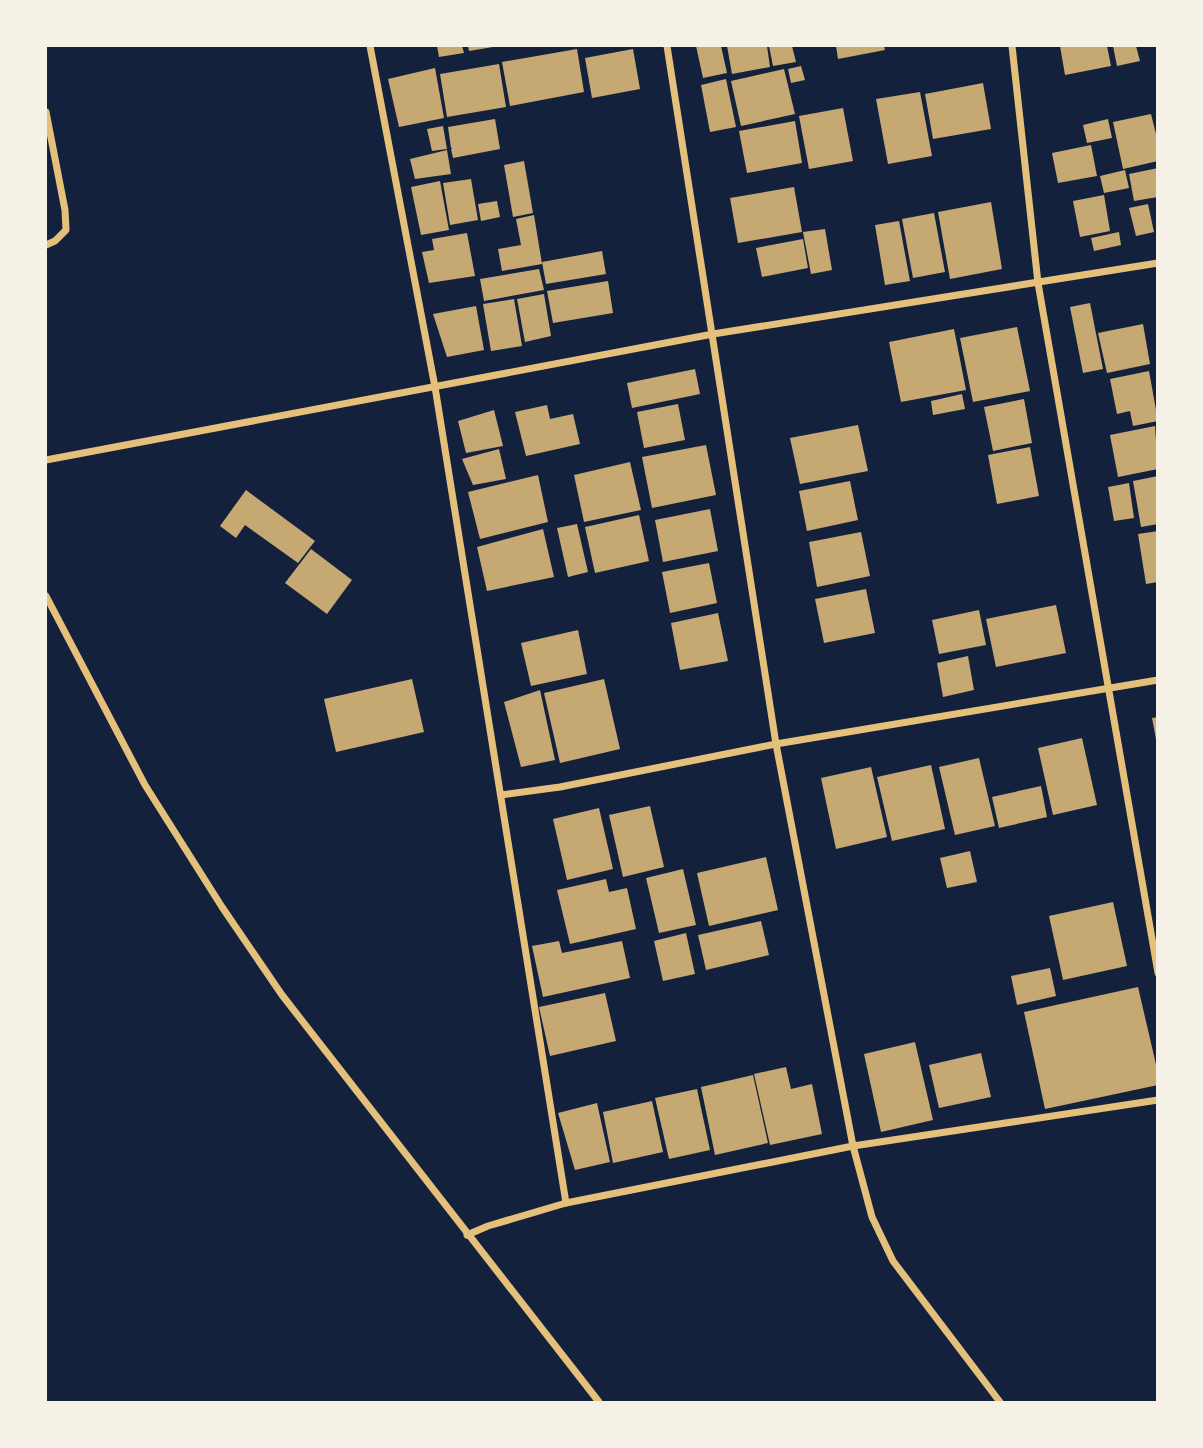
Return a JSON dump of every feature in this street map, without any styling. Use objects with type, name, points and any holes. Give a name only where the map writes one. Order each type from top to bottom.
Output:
[{"type":"street","points":[[370,46],[435,387],[566,1203]]},
{"type":"street","points":[[667,46],[776,744],[853,1146],[872,1217],[892,1260],[1000,1402]]},
{"type":"street","points":[[1012,46],[1038,284],[1157,973]]},
{"type":"street","points":[[46,112],[65,210],[66,230],[55,242],[46,245]]},
{"type":"street","points":[[46,460],[713,334],[1157,263]]},
{"type":"street","points":[[46,596],[145,785],[222,908],[282,995],[599,1402]]},
{"type":"street","points":[[501,794],[560,787],[776,744],[1157,680]]},
{"type":"street","points":[[467,1235],[488,1226],[566,1203],[853,1146],[1157,1100]]},
{"type":"building","points":[[437,46],[462,46],[464,53],[439,57]]},
{"type":"building","points":[[468,46],[493,46],[493,47],[469,51]]},
{"type":"building","points":[[696,46],[721,46],[727,73],[703,78]]},
{"type":"building","points":[[727,46],[767,46],[770,67],[732,74]]},
{"type":"building","points":[[769,46],[792,46],[796,62],[773,66]]},
{"type":"building","points":[[836,46],[884,46],[885,50],[838,59]]},
{"type":"building","points":[[1060,46],[1107,46],[1111,66],[1065,75]]},
{"type":"building","points":[[1113,46],[1136,46],[1140,61],[1117,66]]},
{"type":"building","points":[[577,49],[584,92],[510,106],[502,62]]},
{"type":"building","points":[[633,49],[640,89],[592,98],[585,58]]},
{"type":"building","points":[[499,64],[506,107],[447,117],[440,74]]},
{"type":"building","points":[[801,66],[805,80],[791,83],[788,69]]},
{"type":"building","points":[[435,68],[444,118],[399,127],[388,79]]},
{"type":"building","points":[[784,69],[795,114],[741,126],[731,81]]},
{"type":"building","points":[[726,79],[736,127],[710,132],[701,85]]},
{"type":"building","points":[[983,83],[991,129],[933,139],[925,94]]},
{"type":"building","points":[[920,92],[932,156],[888,164],[876,99]]},
{"type":"building","points":[[843,108],[853,161],[809,169],[799,116]]},
{"type":"building","points":[[1151,114],[1158,142],[1158,161],[1123,169],[1113,122]]},
{"type":"building","points":[[495,119],[500,149],[453,158],[448,127]]},
{"type":"building","points":[[1108,119],[1112,138],[1087,143],[1083,125]]},
{"type":"building","points":[[795,121],[802,163],[747,173],[739,131]]},
{"type":"building","points":[[443,126],[447,149],[432,151],[427,129]]},
{"type":"building","points":[[1091,145],[1097,176],[1058,183],[1052,153]]},
{"type":"building","points":[[447,150],[451,174],[415,179],[410,159]]},
{"type":"building","points":[[524,161],[533,213],[513,217],[504,165]]},
{"type":"building","points":[[1158,168],[1158,197],[1134,201],[1129,174]]},
{"type":"building","points":[[1125,170],[1129,188],[1104,193],[1100,176]]},
{"type":"building","points":[[471,179],[478,220],[450,225],[443,183]]},
{"type":"building","points":[[440,181],[449,230],[421,235],[411,187]]},
{"type":"building","points":[[794,187],[802,232],[738,243],[730,198]]},
{"type":"building","points":[[1104,195],[1110,231],[1080,237],[1073,201]]},
{"type":"building","points":[[497,201],[500,217],[481,221],[478,204]]},
{"type":"building","points":[[991,202],[1002,269],[950,279],[938,212]]},
{"type":"building","points":[[1148,204],[1154,232],[1136,236],[1129,208]]},
{"type":"building","points":[[934,213],[945,272],[913,278],[902,219]]},
{"type":"building","points":[[534,215],[542,264],[502,271],[498,249],[521,245],[516,219]]},
{"type":"building","points":[[899,221],[910,281],[885,285],[875,225]]},
{"type":"building","points":[[825,229],[832,270],[811,274],[803,232]]},
{"type":"building","points":[[1119,232],[1121,245],[1094,251],[1091,238]]},
{"type":"building","points":[[467,233],[475,276],[429,283],[422,252],[434,250],[432,239]]},
{"type":"building","points":[[803,239],[808,268],[762,277],[756,248]]},
{"type":"building","points":[[602,251],[606,274],[546,284],[542,262]]},
{"type":"building","points":[[539,269],[544,290],[484,301],[480,279]]},
{"type":"building","points":[[608,281],[613,313],[553,323],[547,291]]},
{"type":"building","points":[[544,294],[551,336],[525,342],[517,299]]},
{"type":"building","points":[[514,299],[522,346],[491,351],[483,304]]},
{"type":"building","points":[[1090,303],[1103,369],[1083,373],[1070,307]]},
{"type":"building","points":[[476,306],[484,350],[447,357],[433,314]]},
{"type":"building","points":[[1143,324],[1150,364],[1107,373],[1098,333]]},
{"type":"building","points":[[1017,327],[1030,391],[973,402],[960,338]]},
{"type":"building","points":[[954,329],[966,390],[901,402],[889,342]]},
{"type":"building","points":[[695,369],[700,394],[632,408],[627,383]]},
{"type":"building","points":[[1149,371],[1158,421],[1133,426],[1130,411],[1117,414],[1110,379]]},
{"type":"building","points":[[962,394],[965,409],[933,415],[931,401]]},
{"type":"building","points":[[1024,399],[1032,443],[993,451],[984,407]]},
{"type":"building","points":[[678,404],[685,440],[644,448],[637,412]]},
{"type":"building","points":[[547,405],[550,419],[573,414],[580,444],[526,456],[515,412]]},
{"type":"building","points":[[494,410],[503,446],[466,453],[458,421]]},
{"type":"building","points":[[858,425],[868,471],[800,484],[790,438]]},
{"type":"building","points":[[1155,426],[1158,469],[1118,477],[1110,435]]},
{"type":"building","points":[[706,445],[716,495],[652,508],[642,457]]},
{"type":"building","points":[[1030,447],[1039,496],[997,504],[988,455]]},
{"type":"building","points":[[499,449],[506,479],[473,485],[462,459]]},
{"type":"building","points":[[630,462],[641,510],[584,522],[574,475]]},
{"type":"building","points":[[538,475],[548,522],[480,539],[468,492]]},
{"type":"building","points":[[1158,476],[1158,524],[1141,527],[1133,481]]},
{"type":"building","points":[[850,481],[858,520],[807,531],[799,491]]},
{"type":"building","points":[[1129,483],[1134,518],[1114,521],[1108,487]]},
{"type":"building","points":[[246,490],[315,541],[298,563],[245,525],[236,538],[220,526]]},
{"type":"building","points":[[710,509],[718,551],[663,562],[655,520]]},
{"type":"building","points":[[639,515],[649,561],[595,573],[585,527]]},
{"type":"building","points":[[577,524],[588,572],[568,577],[557,528]]},
{"type":"building","points":[[543,529],[554,577],[487,591],[477,547]]},
{"type":"building","points":[[1158,531],[1158,582],[1146,584],[1138,534]]},
{"type":"building","points":[[861,532],[870,576],[817,587],[809,542]]},
{"type":"building","points":[[311,549],[352,580],[327,614],[285,583]]},
{"type":"building","points":[[709,563],[717,603],[670,613],[662,572]]},
{"type":"building","points":[[866,589],[875,633],[824,643],[815,599]]},
{"type":"building","points":[[1056,605],[1066,653],[996,667],[986,619]]},
{"type":"building","points":[[979,610],[986,645],[939,654],[932,620]]},
{"type":"building","points":[[718,613],[728,661],[680,670],[671,623]]},
{"type":"building","points":[[578,630],[587,674],[531,686],[521,643]]},
{"type":"building","points":[[968,656],[974,690],[943,697],[937,663]]},
{"type":"building","points":[[412,679],[424,732],[336,752],[324,699]]},
{"type":"building","points":[[604,679],[620,749],[560,763],[544,693]]},
{"type":"building","points":[[540,690],[555,760],[521,767],[504,702]]},
{"type":"building","points":[[1158,717],[1158,739],[1156,739],[1152,718]]},
{"type":"building","points":[[1082,738],[1097,805],[1053,815],[1038,748]]},
{"type":"building","points":[[979,758],[995,826],[955,835],[939,767]]},
{"type":"building","points":[[931,765],[945,829],[892,841],[877,777]]},
{"type":"building","points":[[871,767],[887,837],[836,849],[821,778]]},
{"type":"building","points":[[1041,786],[1047,817],[999,828],[992,797]]},
{"type":"building","points":[[650,806],[664,867],[623,877],[609,815]]},
{"type":"building","points":[[599,808],[613,869],[567,880],[553,819]]},
{"type":"building","points":[[970,851],[977,882],[947,888],[940,858]]},
{"type":"building","points":[[766,857],[778,910],[709,926],[697,873]]},
{"type":"building","points":[[683,869],[696,925],[659,933],[646,878]]},
{"type":"building","points":[[606,879],[609,892],[627,888],[636,929],[570,944],[557,890]]},
{"type":"building","points":[[1113,902],[1127,966],[1063,980],[1049,916]]},
{"type":"building","points":[[761,921],[769,955],[706,970],[698,935]]},
{"type":"building","points":[[686,933],[695,974],[663,981],[654,941]]},
{"type":"building","points":[[559,941],[562,953],[622,941],[630,978],[543,997],[532,946]]},
{"type":"building","points":[[1050,968],[1056,996],[1017,1005],[1011,976]]},
{"type":"building","points":[[1138,987],[1158,1073],[1158,1085],[1045,1109],[1024,1012]]},
{"type":"building","points":[[605,993],[616,1041],[550,1056],[539,1007]]},
{"type":"building","points":[[915,1042],[933,1120],[881,1132],[864,1054]]},
{"type":"building","points":[[981,1053],[991,1097],[939,1108],[929,1065]]},
{"type":"building","points":[[786,1067],[791,1089],[812,1084],[822,1134],[770,1145],[754,1074]]},
{"type":"building","points":[[753,1075],[768,1143],[715,1155],[701,1087]]},
{"type":"building","points":[[697,1089],[710,1150],[669,1159],[655,1098]]},
{"type":"building","points":[[652,1101],[663,1152],[613,1163],[603,1112]]},
{"type":"building","points":[[597,1103],[610,1162],[575,1170],[558,1113]]}]
